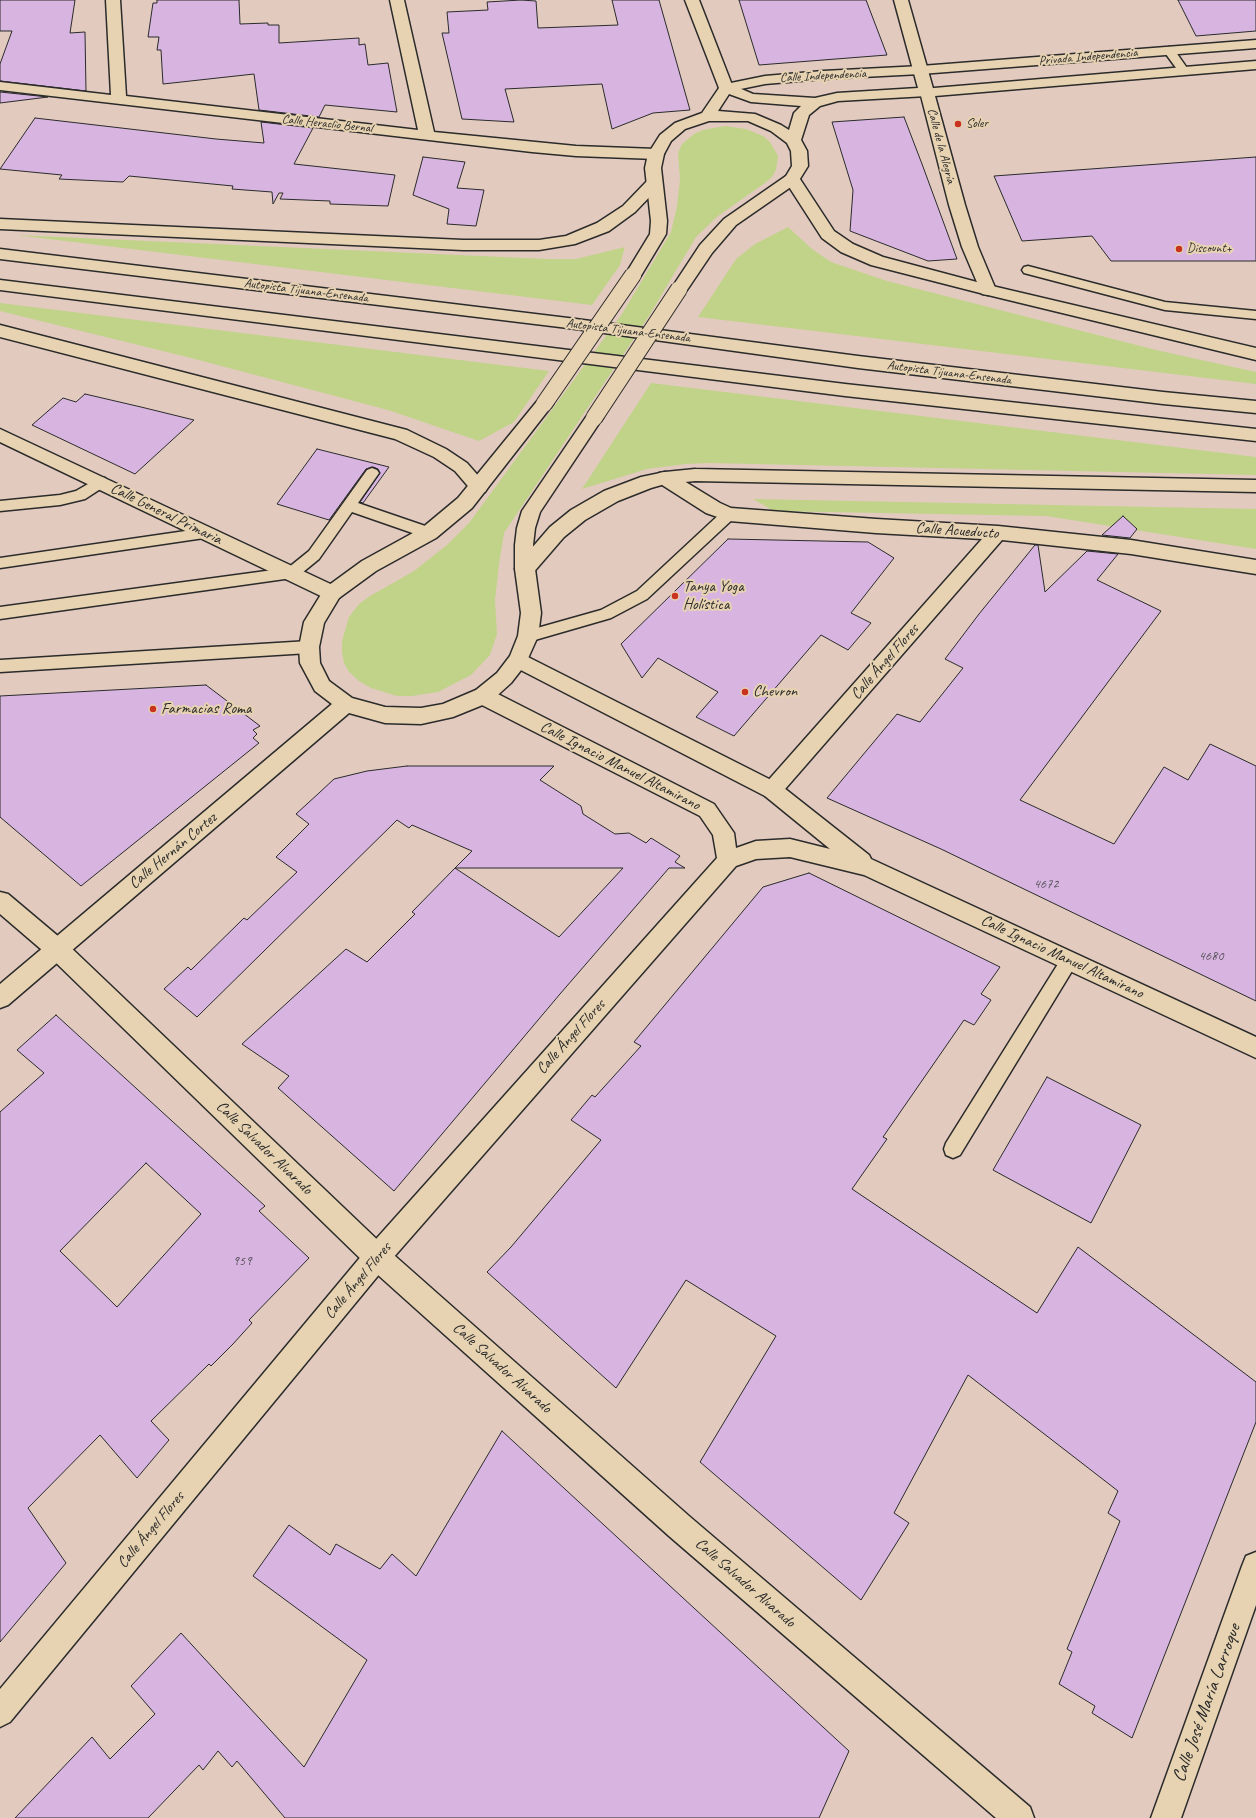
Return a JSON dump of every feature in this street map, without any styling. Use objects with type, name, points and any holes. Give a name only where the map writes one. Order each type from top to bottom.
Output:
[{"type":"main road","points":[[113,0],[118,99]]},
{"type":"main road","points":[[397,0],[427,135]]},
{"type":"main road","points":[[692,0],[726,88],[750,98],[815,103]]},
{"type":"main road","name":"Calle de la Alegría","points":[[901,0],[927,92],[956,205],[970,247],[988,290]]},
{"type":"main road","name":"Privada Independencia","points":[[921,70],[1256,44]]},
{"type":"main road","name":"Privada Independencia","points":[[927,92],[1256,65]]},
{"type":"main road","name":"Calle Independencia","points":[[726,88],[772,79],[921,70]]},
{"type":"main road","name":"Calle Heraclio Bernal","points":[[0,86],[576,151],[656,154]]},
{"type":"main road","points":[[706,116],[726,88]]},
{"type":"main road","name":"Calle Independencia","points":[[793,140],[802,113],[815,103],[837,96],[927,92]]},
{"type":"main road","points":[[706,116],[729,116],[750,117],[776,128],[793,140],[799,151],[800,166],[792,179],[730,222],[706,249],[531,511],[526,528],[524,545],[525,569],[531,613],[528,636],[518,660],[504,678],[484,696],[446,711],[421,716],[385,715],[346,704],[322,686],[310,663],[309,647],[314,622],[332,593],[369,566],[429,533],[465,503],[544,404],[633,275],[658,234],[659,221],[653,168],[656,154],[666,138],[680,126],[706,116]]},
{"type":"main road","points":[[792,179],[828,234],[847,248],[877,261],[988,290],[1256,354]]},
{"type":"main road","points":[[0,224],[456,244],[539,244],[569,240],[603,227],[629,209],[654,183]]},
{"type":"main road","name":"Autopista Tijuana-Ensenada","points":[[0,254],[568,323],[858,362],[1163,398],[1256,407]]},
{"type":"main road","name":"Autopista Tijuana-Ensenada","points":[[0,285],[844,390],[1256,435]]},
{"type":"main road","points":[[0,331],[401,434],[440,453],[461,467],[479,487]]},
{"type":"main road","name":"Calle General Primaria","points":[[0,435],[332,593]]},
{"type":"main road","points":[[525,569],[557,532],[578,515],[611,496],[647,482],[665,478],[702,475],[1256,486]]},
{"type":"main road","name":"Calle Acueducto","points":[[665,478],[713,508],[729,514],[876,526],[998,533],[1131,547],[1256,567]]},
{"type":"main road","name":"Calle Ángel Flores","points":[[772,790],[998,533]]},
{"type":"main road","name":"Calle Ignacio Manuel Altamirano","points":[[518,660],[772,790],[868,867]]},
{"type":"main road","name":"Calle Ignacio Manuel Altamirano","points":[[484,696],[707,810],[723,833],[728,860],[756,850],[790,848],[868,867],[1256,1048]]},
{"type":"main road","name":"Calle Hernán Cortez","points":[[0,998],[346,704]]},
{"type":"main road","name":"Calle Ángel Flores","points":[[0,1712],[377,1257],[728,860]]},
{"type":"main road","name":"Calle Salvador Alvarado","points":[[0,901],[58,949],[377,1257],[678,1526],[1019,1818]]},
{"type":"main road","name":"Calle José María Larroque","points":[[1166,1818],[1256,1566]]},
{"type":"lane","points":[[1169,50],[1183,70]]},
{"type":"lane","points":[[1028,270],[1165,306],[1256,315]]},
{"type":"lane","points":[[0,613],[292,573],[314,555],[372,474]]},
{"type":"lane","points":[[0,506],[60,500],[80,495],[100,482]]},
{"type":"lane","points":[[349,505],[429,533]]},
{"type":"lane","points":[[528,636],[606,614],[642,595],[729,514]]},
{"type":"lane","points":[[0,563],[206,533]]},
{"type":"lane","points":[[0,666],[309,647]]},
{"type":"lane","points":[[952,1149],[1069,961]]},
{"type":"green space","points":[[725,126],[746,129],[763,136],[770,142],[778,156],[776,170],[772,177],[765,183],[718,216],[696,237],[649,316],[504,533],[495,600],[497,634],[490,655],[471,675],[438,692],[412,696],[397,696],[371,688],[359,681],[349,672],[344,663],[342,652],[342,641],[349,617],[359,604],[370,596],[414,571],[447,545],[469,523],[622,314],[671,232],[677,206],[680,179],[678,153],[682,144],[694,134],[703,130]]},
{"type":"green space","points":[[788,227],[812,249],[831,262],[887,281],[1156,350],[1256,372],[1256,384],[698,317],[736,259],[755,244]]},
{"type":"green space","points":[[16,235],[547,259],[576,259],[625,247],[620,265],[592,305]]},
{"type":"green space","points":[[0,303],[549,371],[514,422],[479,441],[388,410],[191,358],[0,311]]},
{"type":"green space","points":[[651,383],[1256,457],[1256,475],[709,463],[686,464],[647,469],[582,489]]},
{"type":"green space","points":[[753,499],[1256,509],[1256,549],[1046,516],[774,511]]},
{"type":"building","points":[[0,0],[75,0],[70,33],[85,32],[86,91],[0,81],[0,64],[12,31],[0,31]]},
{"type":"building","points":[[157,0],[239,0],[240,24],[268,23],[268,25],[279,25],[279,43],[359,38],[359,45],[365,44],[368,65],[388,63],[397,112],[325,105],[319,117],[259,110],[254,74],[163,84],[161,50],[157,50],[159,37],[148,37],[153,3],[157,3]]},
{"type":"building","points":[[521,0],[536,1],[538,28],[618,25],[612,0],[659,0],[690,110],[653,113],[612,129],[602,84],[505,89],[514,122],[462,119],[442,33],[449,33],[447,12],[488,10],[487,2]]},
{"type":"building","points":[[739,0],[866,0],[887,55],[759,65]]},
{"type":"building","points":[[1178,0],[1256,0],[1256,31],[1196,36]]},
{"type":"building","points":[[0,92],[48,97],[0,103]]},
{"type":"building","points":[[904,117],[957,259],[928,261],[850,231],[853,190],[832,122]]},
{"type":"building","points":[[35,118],[216,139],[264,143],[261,122],[313,128],[294,164],[395,175],[388,206],[330,204],[330,201],[280,199],[283,193],[279,193],[273,204],[272,192],[232,189],[233,186],[129,176],[123,182],[59,179],[62,175],[0,169]]},
{"type":"building","points":[[423,157],[465,162],[457,188],[484,190],[476,226],[447,224],[449,209],[413,195]]},
{"type":"building","points":[[1256,157],[1256,261],[1111,261],[1092,236],[1022,241],[994,176]]},
{"type":"building","points":[[85,394],[194,420],[135,474],[32,425],[63,398],[76,402]]},
{"type":"building","points":[[317,449],[389,467],[363,503],[360,502],[380,473],[378,469],[373,467],[366,469],[329,520],[277,504]]},
{"type":"building","points":[[1123,516],[1137,529],[1130,538],[1102,535]]},
{"type":"building","points":[[728,539],[868,542],[894,558],[851,613],[871,623],[848,650],[821,635],[734,736],[696,717],[718,692],[658,658],[642,678],[621,644]]},
{"type":"building","points":[[1035,545],[1038,545],[1045,592],[1087,551],[1118,554],[1097,580],[1161,611],[1020,800],[1114,844],[1164,767],[1188,780],[1210,744],[1256,766],[1256,1001],[941,849],[827,798],[897,714],[920,722],[963,668],[945,659]]},
{"type":"building","points":[[206,685],[260,726],[253,730],[257,734],[253,738],[259,743],[81,886],[0,817],[0,696]]},
{"type":"building","points":[[407,766],[554,766],[540,780],[581,806],[583,814],[615,834],[629,833],[646,843],[651,838],[680,856],[675,862],[685,868],[669,868],[560,994],[394,1191],[278,1088],[289,1076],[242,1044],[346,949],[367,962],[415,914],[412,912],[455,868],[472,851],[412,825],[409,828],[397,820],[197,1017],[164,989],[188,967],[191,970],[244,918],[247,920],[297,872],[276,857],[309,824],[296,814],[334,779],[367,771]],"holes":[[[455,868],[623,868],[559,937]]]},
{"type":"building","points":[[809,873],[1000,967],[981,994],[991,1000],[974,1025],[964,1020],[883,1137],[887,1139],[852,1189],[1037,1313],[1078,1247],[1256,1382],[1256,1422],[1132,1738],[1092,1713],[1095,1706],[1059,1684],[1072,1652],[1067,1649],[1120,1521],[1108,1513],[1118,1491],[968,1375],[894,1513],[909,1523],[861,1600],[700,1462],[776,1336],[686,1280],[616,1388],[487,1272],[511,1247],[601,1140],[571,1120],[592,1095],[595,1097],[641,1046],[634,1042],[763,887]]},
{"type":"building","points":[[56,1015],[265,1206],[259,1211],[309,1258],[249,1320],[252,1323],[233,1344],[211,1366],[209,1364],[151,1421],[169,1440],[137,1478],[100,1435],[28,1508],[66,1563],[0,1642],[0,1112],[44,1073],[17,1050]],"holes":[[[146,1163],[201,1214],[117,1307],[60,1251]]]},
{"type":"building","points":[[1047,1077],[1141,1125],[1091,1223],[993,1170]]},
{"type":"building","points":[[502,1431],[849,1751],[819,1818],[285,1818],[237,1761],[232,1767],[218,1751],[203,1770],[199,1765],[148,1818],[15,1818],[92,1737],[110,1759],[155,1714],[131,1686],[181,1633],[304,1767],[367,1660],[253,1576],[289,1525],[330,1555],[336,1544],[380,1569],[392,1554],[416,1576]]},
{"type":"place","name":"Soler","points":[[958,124]]},
{"type":"place","name":"Discount+","points":[[1179,249]]},
{"type":"place","name":"Tanya Yoga Holística","points":[[675,596]]},
{"type":"place","name":"Chevron","points":[[745,692]]},
{"type":"place","name":"Farmacias Roma","points":[[153,709]]}]
